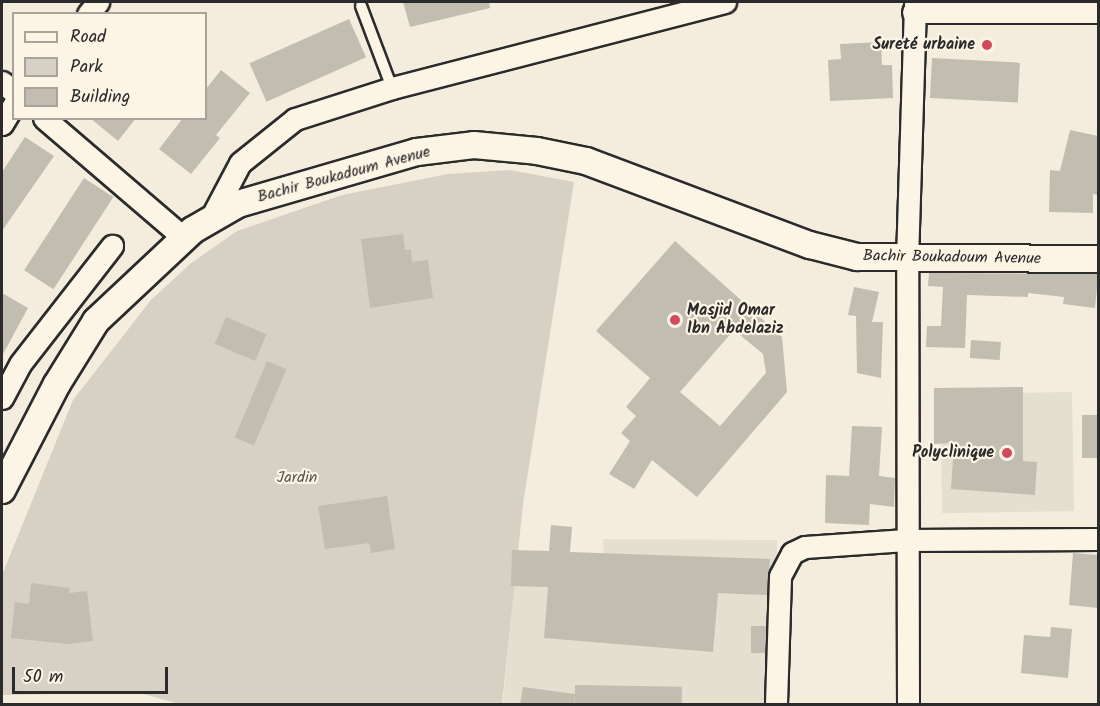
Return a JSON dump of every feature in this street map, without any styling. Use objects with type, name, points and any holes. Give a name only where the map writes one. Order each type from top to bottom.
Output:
[{"type":"street","points":[[210,220],[240,163],[296,119],[392,88],[725,2]]},
{"type":"street","points":[[908,705],[907,260],[914,7],[1098,12]]},
{"type":"street","points":[[2,124],[12,107]]},
{"type":"street","points":[[46,120],[184,238]]},
{"type":"street","name":"Bachir Boukadoum Avenue","points":[[2,490],[57,384],[96,321],[184,238],[238,204],[295,185],[417,152],[474,145],[537,151],[586,161],[810,245],[857,257],[907,260],[1098,259]]},
{"type":"street","points":[[2,398],[20,364],[112,246]]},
{"type":"street","points":[[776,705],[780,576],[784,562],[805,547],[906,540],[1098,538]]},
{"type":"lane","points":[[362,6],[392,88]]},
{"type":"shaded area","name":"Polyclinique","points":[[1072,392],[1074,511],[942,513],[940,394]]},
{"type":"shaded area","points":[[603,539],[777,540],[773,704],[503,704],[516,563],[604,564]]},
{"type":"green space","name":"Jardin","points":[[510,170],[574,182],[523,504],[502,704],[179,704],[144,694],[2,695],[2,575],[73,400],[151,300],[190,264],[237,231],[342,195],[448,174]]},
{"type":"building","points":[[403,2],[489,2],[490,8],[410,27]]},
{"type":"building","points":[[349,19],[366,57],[267,102],[249,63]]},
{"type":"building","points":[[881,42],[882,65],[892,65],[893,98],[830,101],[828,60],[841,59],[840,44]]},
{"type":"building","points":[[932,58],[1020,63],[1018,103],[930,98]]},
{"type":"building","points":[[221,70],[250,93],[216,135],[220,138],[191,174],[159,149],[181,120],[207,120],[207,88]]},
{"type":"building","points":[[92,120],[134,120],[118,141]]},
{"type":"building","points":[[1070,130],[1098,136],[1098,195],[1093,194],[1093,213],[1049,212],[1050,170],[1060,171]]},
{"type":"building","points":[[25,137],[54,156],[2,231],[2,172]]},
{"type":"building","points":[[84,178],[113,197],[53,289],[24,270]]},
{"type":"building","points":[[403,234],[405,250],[411,249],[412,262],[428,260],[433,298],[370,308],[361,239]]},
{"type":"building","points":[[675,241],[782,337],[787,392],[697,497],[652,460],[634,489],[609,474],[630,441],[621,433],[636,416],[626,407],[650,378],[596,331]],"holes":[[[734,330],[763,354],[766,373],[720,426],[680,392]]]},
{"type":"building","points":[[929,273],[1098,274],[1095,308],[1063,304],[1064,297],[1028,293],[1028,297],[967,295],[965,348],[926,347],[927,326],[941,326],[943,287],[928,286]]},
{"type":"building","points":[[854,287],[879,292],[872,322],[883,322],[881,378],[857,373],[856,316],[848,315]]},
{"type":"building","points":[[2,293],[28,308],[2,356]]},
{"type":"building","points":[[226,317],[267,334],[255,361],[215,344]]},
{"type":"building","points":[[971,340],[1001,342],[1000,360],[970,358]]},
{"type":"building","points":[[267,361],[286,369],[254,446],[235,437]]},
{"type":"building","points":[[1023,387],[1023,461],[1037,462],[1035,495],[951,489],[954,443],[934,444],[934,388]]},
{"type":"building","points":[[1082,415],[1098,415],[1098,458],[1082,458]]},
{"type":"building","points":[[852,426],[882,427],[879,476],[895,478],[894,507],[870,504],[869,525],[825,523],[826,475],[849,476]]},
{"type":"building","points":[[387,496],[395,549],[371,553],[369,543],[325,549],[318,506]]},
{"type":"building","points":[[551,525],[572,527],[570,552],[770,559],[767,595],[718,593],[713,652],[544,638],[548,587],[511,586],[512,550],[549,551]]},
{"type":"building","points":[[1073,553],[1098,555],[1098,608],[1069,605]]},
{"type":"building","points":[[31,583],[70,588],[69,593],[87,591],[93,641],[67,644],[11,638],[15,602],[29,604]]},
{"type":"building","points":[[751,626],[766,626],[766,653],[751,653]]},
{"type":"building","points":[[1051,627],[1072,629],[1068,678],[1021,673],[1024,635],[1050,637]]},
{"type":"building","points":[[575,685],[682,687],[682,704],[575,704]]},
{"type":"building","points":[[523,687],[575,694],[574,705],[520,705]]},
{"type":"place","name":"Sureté urbaine","points":[[987,45]]},
{"type":"place","name":"Masjid Omar Ibn Abdelaziz","points":[[675,320]]},
{"type":"place","name":"Polyclinique","points":[[1007,453]]}]
